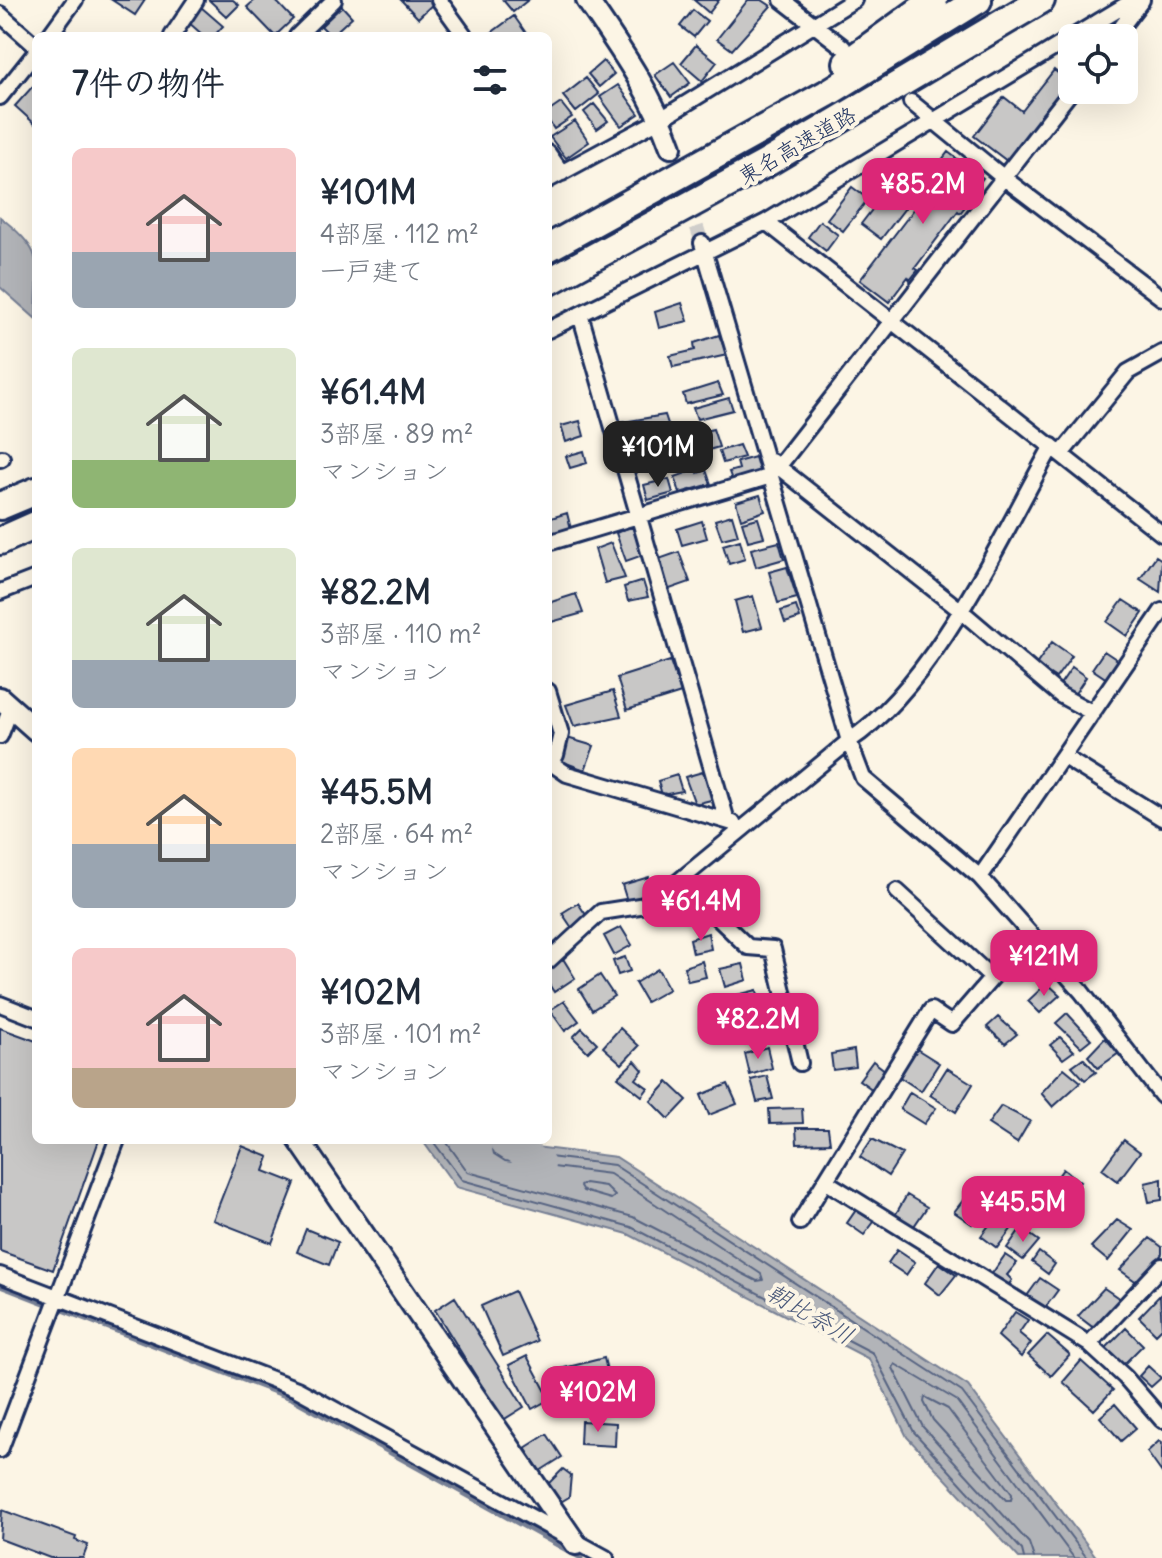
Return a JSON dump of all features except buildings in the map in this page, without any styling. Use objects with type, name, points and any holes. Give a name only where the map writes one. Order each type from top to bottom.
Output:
[{"type":"highway","points":[[728,150],[934,0]]},
{"type":"highway","name":"東名高速道路","points":[[552,246],[826,94],[978,0]]},
{"type":"highway","name":"東名高速道路","points":[[552,280],[765,164],[1041,0]]},
{"type":"highway","points":[[0,506],[32,493]]},
{"type":"highway","points":[[0,541],[32,527]]},
{"type":"street","points":[[52,32],[75,0]]},
{"type":"street","points":[[175,32],[196,0]]},
{"type":"street","points":[[314,30],[334,0]]},
{"type":"street","points":[[439,0],[462,32]]},
{"type":"street","points":[[587,0],[624,54],[661,119],[671,147]]},
{"type":"street","points":[[782,0],[843,47]]},
{"type":"street","points":[[552,178],[661,119],[854,0]]},
{"type":"street","points":[[552,328],[704,247],[766,222],[1134,0]]},
{"type":"street","points":[[1124,24],[1142,0]]},
{"type":"street","points":[[0,14],[32,42]]},
{"type":"street","points":[[0,97],[32,57]]},
{"type":"street","points":[[911,102],[1004,178],[1162,298]]},
{"type":"street","points":[[552,542],[772,467],[894,321],[1061,104]]},
{"type":"street","points":[[552,159],[562,173]]},
{"type":"street","points":[[766,222],[1162,534]]},
{"type":"street","points":[[704,247],[772,467],[849,741],[863,778],[980,877],[1081,991],[1162,1096]]},
{"type":"street","points":[[580,314],[727,821]]},
{"type":"street","points":[[552,957],[601,912],[665,902],[667,891],[849,741],[877,722],[944,638],[1056,450],[1128,372],[1162,353]]},
{"type":"street","points":[[772,467],[960,610],[1060,695],[1093,713]]},
{"type":"street","points":[[0,592],[32,580]]},
{"type":"street","points":[[980,877],[1162,611]]},
{"type":"street","points":[[5,703],[32,727]]},
{"type":"street","points":[[0,736],[5,703]]},
{"type":"street","points":[[552,704],[561,734],[556,755],[552,757]]},
{"type":"street","points":[[1064,757],[1162,818]]},
{"type":"street","points":[[552,762],[567,774],[745,826]]},
{"type":"street","points":[[684,877],[696,897],[748,947],[773,949],[800,1063]]},
{"type":"street","points":[[897,891],[992,978]]},
{"type":"street","points":[[800,1222],[931,1010],[952,1024],[1030,934]]},
{"type":"street","points":[[0,1004],[32,1016]]},
{"type":"street","points":[[0,1450],[115,1144]]},
{"type":"street","points":[[302,1144],[575,1551]]},
{"type":"street","points":[[825,1181],[1089,1344],[1125,1377],[1162,1420]]},
{"type":"street","points":[[1089,1344],[1162,1266]]},
{"type":"street","points":[[0,1275],[297,1389],[575,1551],[606,1558]]},
{"type":"water","points":[[0,217],[26,241],[32,251],[32,315],[0,287]]},
{"type":"water","points":[[425,1144],[510,1144],[616,1157],[968,1386],[1097,1558],[1019,1558],[907,1437],[869,1359],[628,1234],[456,1187]]},
{"type":"waterway","name":"朝比奈川","points":[[509,1144],[541,1165]]},
{"type":"waterway","points":[[0,1286],[293,1399],[581,1558]]},
{"type":"tunnel","points":[[671,147],[702,243]]}]
